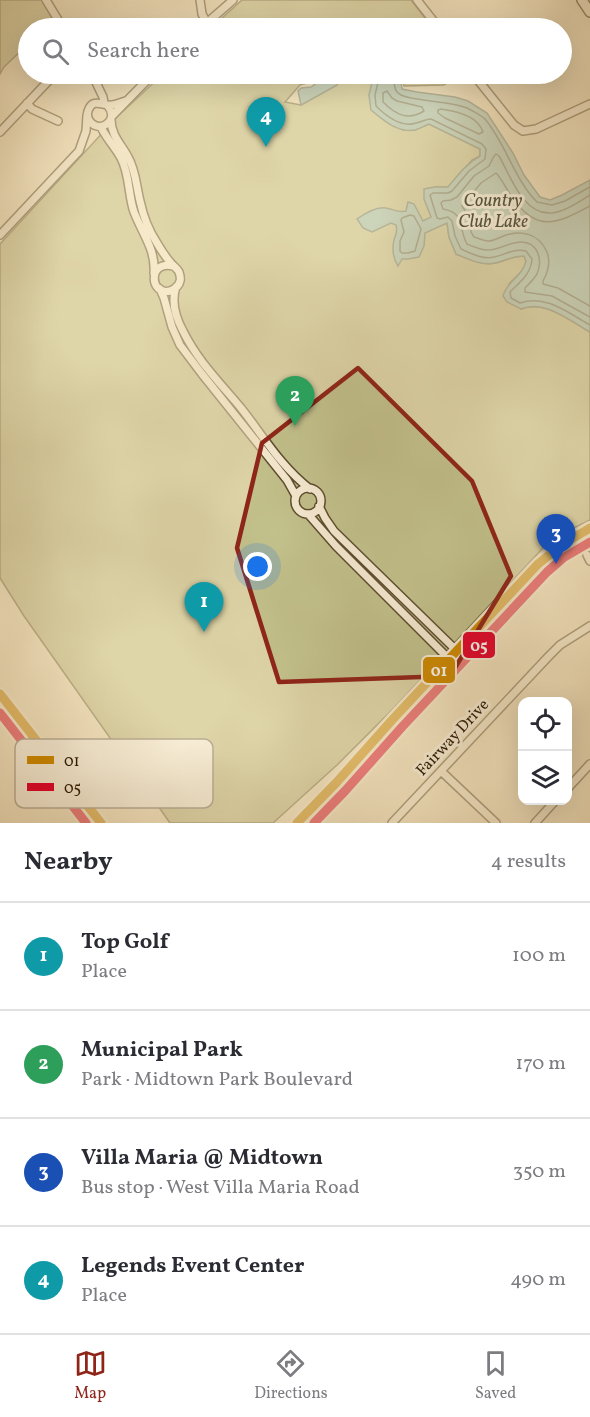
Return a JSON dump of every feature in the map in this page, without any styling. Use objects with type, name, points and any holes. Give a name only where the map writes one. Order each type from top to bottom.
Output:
[{"type":"main road","points":[[582,0],[590,12]]},
{"type":"main road","points":[[297,823],[549,553],[590,528]]},
{"type":"street","points":[[46,0],[57,18]]},
{"type":"street","points":[[200,0],[204,18]]},
{"type":"street","points":[[213,18],[233,0]]},
{"type":"street","points":[[417,0],[430,18]]},
{"type":"street","points":[[0,132],[46,84]]},
{"type":"street","points":[[96,84],[110,108],[114,134],[136,174],[142,209],[154,239],[172,266],[179,271],[180,280],[176,287],[174,304],[181,328],[193,350],[287,468],[318,494],[325,518],[334,531],[457,651]]},
{"type":"street","points":[[0,234],[79,151],[84,138],[89,108],[96,93],[96,84]]},
{"type":"street","points":[[84,138],[108,123],[126,100],[143,84]]},
{"type":"street","points":[[481,84],[514,125],[523,131],[536,129],[590,104]]},
{"type":"street","points":[[92,105],[100,102],[106,104],[126,100]]},
{"type":"street","points":[[27,104],[32,109],[58,121]]},
{"type":"street","points":[[87,115],[91,123],[99,127],[121,157],[126,170],[134,213],[155,260],[154,282],[164,298],[180,345],[287,480],[296,496],[295,500],[300,512],[308,514],[315,512],[320,506]]},
{"type":"street","points":[[154,273],[164,265],[172,266]]},
{"type":"street","points":[[160,289],[169,291],[176,287]]},
{"type":"street","points":[[296,496],[302,490],[310,489]]},
{"type":"street","points":[[308,514],[336,546],[449,659]]},
{"type":"street","name":"Fairway Drive","points":[[392,823],[560,645],[590,626]]},
{"type":"street","points":[[0,694],[36,739]]},
{"type":"street","points":[[572,783],[590,764]]},
{"type":"street","points":[[441,771],[496,823]]},
{"type":"street","points":[[535,823],[552,805]]},
{"type":"street","points":[[90,808],[102,823]]},
{"type":"highlighted area","points":[[358,368],[472,481],[511,576],[450,676],[279,682],[237,548],[262,443]]},
{"type":"shaded area","points":[[0,0],[44,0],[53,18],[18,18],[18,54],[0,74]]},
{"type":"shaded area","points":[[242,0],[411,0],[425,18],[222,18]]},
{"type":"shaded area","points":[[152,84],[304,84],[300,85],[285,102],[301,105],[338,84],[379,84],[403,130],[415,130],[429,124],[480,149],[480,156],[472,160],[448,187],[435,187],[439,226],[447,223],[449,237],[456,254],[485,264],[524,256],[525,268],[509,284],[521,309],[539,307],[548,309],[590,332],[590,520],[568,531],[542,549],[394,708],[337,765],[273,823],[170,823],[159,808],[213,808],[213,739],[111,739],[0,578],[0,244],[118,116]]},
{"type":"shaded area","points":[[404,84],[445,84],[444,85],[404,86]]},
{"type":"water","points":[[315,84],[338,84],[301,105],[298,91],[301,88]]},
{"type":"water","name":"Country Club Lake","points":[[372,84],[401,84],[402,89],[468,101],[487,113],[540,197],[550,200],[590,180],[590,332],[548,309],[530,307],[521,309],[507,302],[503,296],[507,287],[522,271],[526,261],[524,256],[485,264],[456,254],[449,237],[447,223],[425,233],[424,246],[419,257],[402,259],[398,266],[393,250],[396,225],[391,223],[372,232],[363,228],[357,219],[374,209],[389,208],[406,211],[408,202],[414,204],[423,221],[431,217],[424,199],[424,189],[448,187],[466,166],[480,156],[480,149],[429,124],[417,130],[396,128],[371,110],[369,95]]},
{"type":"transit line","name":"01","points":[[297,823],[538,564],[563,544],[590,528]]},
{"type":"transit line","name":"05","points":[[314,823],[547,572],[563,558],[590,542]]},
{"type":"transit line","name":"01","points":[[0,694],[35,739]]},
{"type":"transit line","name":"05","points":[[0,713],[20,739]]},
{"type":"transit line","name":"05","points":[[74,808],[86,823]]},
{"type":"transit line","name":"01","points":[[89,808],[101,823]]},
{"type":"place","name":"Legends Event Center","points":[[266,147]]},
{"type":"place","name":"Municipal Park","points":[[295,426]]},
{"type":"place","name":"Villa Maria @ Midtown","points":[[556,564]]},
{"type":"place","name":"Top Golf","points":[[204,632]]}]
